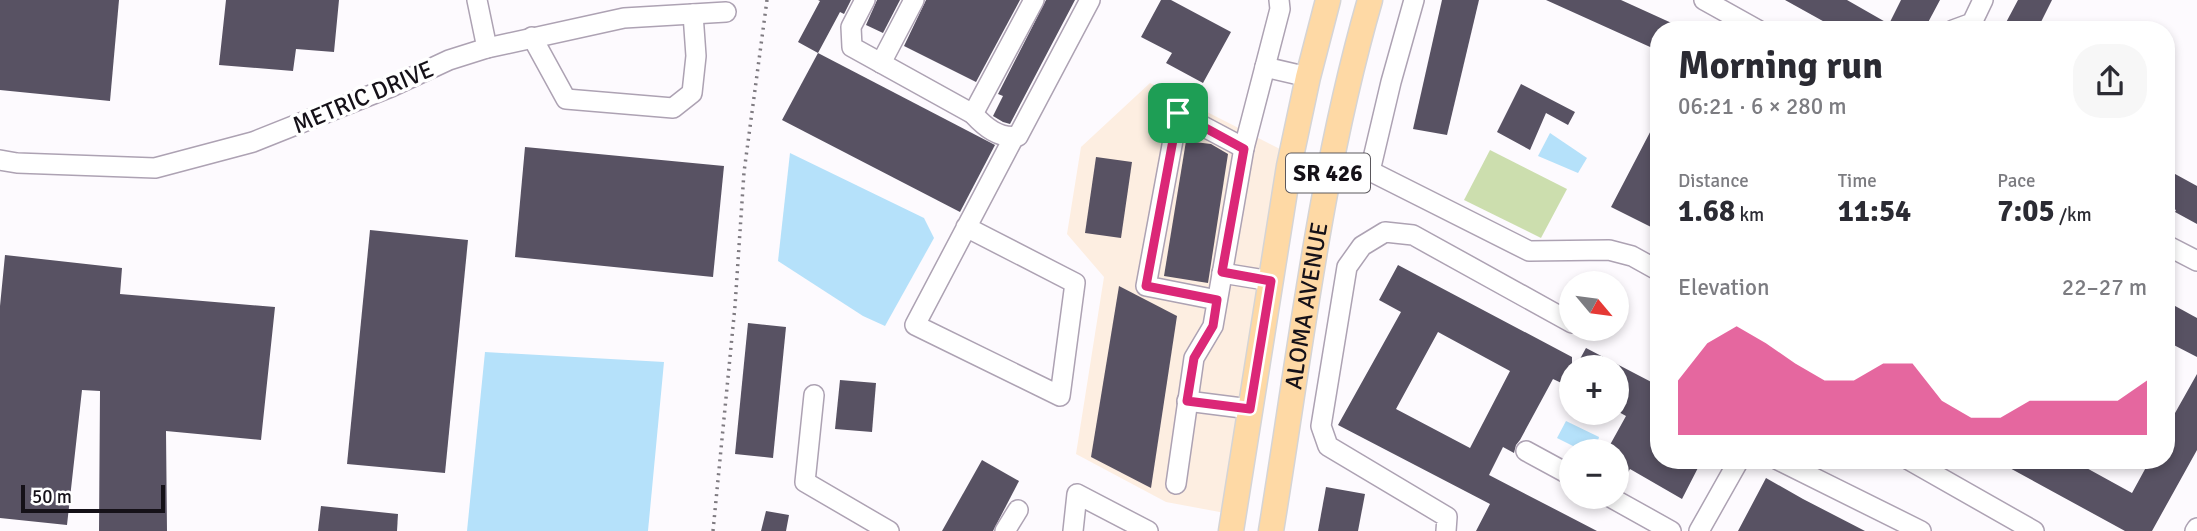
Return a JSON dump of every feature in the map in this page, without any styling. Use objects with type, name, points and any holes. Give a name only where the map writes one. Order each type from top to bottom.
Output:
[{"type":"main road","name":"ALOMA AVENUE","points":[[1231,531],[1289,166],[1328,0]]},
{"type":"main road","name":"ALOMA AVENUE","points":[[1271,531],[1330,165],[1352,65],[1370,0]]},
{"type":"main road","points":[[1271,281],[1289,312],[1301,349]]},
{"type":"main road","points":[[1246,531],[1260,443],[1259,424],[1250,409]]},
{"type":"street","points":[[477,0],[487,48]]},
{"type":"street","points":[[865,0],[851,27],[852,47],[973,114],[984,126],[1006,138],[1018,136],[1090,0]]},
{"type":"street","points":[[881,63],[914,0]]},
{"type":"street","points":[[973,114],[1034,0]]},
{"type":"street","points":[[1176,484],[1194,358],[1213,326],[1244,149],[1280,9],[1279,0]]},
{"type":"street","points":[[1370,172],[1414,0]]},
{"type":"street","points":[[1704,0],[1742,21]]},
{"type":"street","points":[[1973,21],[1983,0]]},
{"type":"street","name":"METRIC DRIVE","points":[[0,160],[17,163],[155,168],[254,142],[391,87],[449,60],[487,48],[624,18],[726,12]]},
{"type":"street","points":[[532,37],[566,99],[673,108],[692,93],[696,56],[693,14]]},
{"type":"street","points":[[1265,67],[1308,77]]},
{"type":"street","points":[[1217,300],[1146,286],[1178,113],[1244,149]]},
{"type":"street","points":[[966,227],[1075,283],[1060,396],[915,325],[966,227],[1014,137]]},
{"type":"street","points":[[1330,165],[1370,172],[1529,251],[1609,250],[1632,256],[1650,266]]},
{"type":"street","points":[[1446,531],[1447,517],[1328,446],[1321,426],[1347,267],[1362,246],[1385,233],[1413,236],[1559,316]]},
{"type":"street","points":[[2175,250],[2197,261]]},
{"type":"street","points":[[1222,272],[1271,281]]},
{"type":"street","points":[[814,395],[805,482],[889,531]]},
{"type":"street","points":[[1187,401],[1250,409]]},
{"type":"street","points":[[1526,451],[1559,469]]},
{"type":"street","points":[[1699,531],[1733,469]]},
{"type":"street","points":[[1796,469],[1921,531]]},
{"type":"street","points":[[1925,469],[2034,531]]},
{"type":"street","points":[[1073,531],[1077,494],[1148,531]]},
{"type":"street","points":[[1629,508],[1671,531]]},
{"type":"street","points":[[1005,531],[1018,510]]},
{"type":"path","points":[[713,531],[735,306],[744,172],[767,0]]},
{"type":"shaded area","points":[[1150,83],[1282,150],[1225,513],[1166,502],[1076,454],[1104,277],[1067,234],[1081,147]]},
{"type":"green space","points":[[1490,150],[1567,189],[1541,238],[1464,200]]},
{"type":"water","points":[[1550,133],[1587,158],[1578,173],[1538,156]]},
{"type":"water","points":[[790,153],[924,218],[934,238],[885,326],[863,316],[778,261]]},
{"type":"water","points":[[485,352],[664,362],[648,531],[467,531]]},
{"type":"water","points":[[1564,425],[1574,425],[1599,437],[1598,439],[1557,438]]},
{"type":"building","points":[[0,0],[119,0],[110,101],[0,90]]},
{"type":"building","points":[[226,0],[339,0],[334,52],[296,49],[293,71],[219,65]]},
{"type":"building","points":[[818,0],[851,0],[844,14],[840,12],[818,53],[798,42],[820,1]]},
{"type":"building","points":[[877,0],[900,0],[883,33],[866,25]]},
{"type":"building","points":[[926,0],[1020,0],[976,82],[904,46]]},
{"type":"building","points":[[1046,0],[1075,0],[1010,124],[1003,122],[993,116],[1003,96],[998,94]]},
{"type":"building","points":[[1161,0],[1171,0],[1231,32],[1203,83],[1166,63],[1172,53],[1141,37]]},
{"type":"building","points":[[1442,0],[1479,0],[1447,135],[1413,129]]},
{"type":"building","points":[[1546,0],[1621,0],[1667,21],[1650,21],[1650,47]]},
{"type":"building","points":[[1785,0],[1847,0],[1884,21],[1823,21]]},
{"type":"building","points":[[1901,0],[1940,0],[1929,21],[1890,21]]},
{"type":"building","points":[[2018,0],[2052,0],[2042,21],[2007,21]]},
{"type":"building","points":[[818,53],[995,145],[960,212],[782,120]]},
{"type":"building","points":[[1521,84],[1575,112],[1568,125],[1546,113],[1530,150],[1497,132]]},
{"type":"building","points":[[1650,132],[1650,226],[1611,207]]},
{"type":"building","points":[[1186,141],[1211,144],[1228,154],[1208,283],[1164,276]]},
{"type":"building","points":[[525,147],[724,166],[713,277],[515,257]]},
{"type":"building","points":[[1096,157],[1132,162],[1121,238],[1085,233]]},
{"type":"building","points":[[2175,174],[2197,186],[2197,224],[2175,212]]},
{"type":"building","points":[[370,230],[468,240],[445,473],[347,464]]},
{"type":"building","points":[[5,255],[122,268],[120,294],[275,307],[261,440],[166,431],[167,531],[99,531],[100,391],[82,390],[67,525],[0,518],[0,306]]},
{"type":"building","points":[[1398,265],[1568,355],[1559,355],[1559,382],[1553,379],[1514,453],[1503,447],[1489,475],[1597,531],[1476,531],[1490,504],[1338,425],[1401,312],[1379,300]],"holes":[[[1438,332],[1510,371],[1470,448],[1396,409]]]},
{"type":"building","points":[[1119,286],[1177,316],[1151,488],[1091,457]]},
{"type":"building","points":[[2175,306],[2197,318],[2197,357],[2175,346]]},
{"type":"building","points":[[748,323],[786,327],[773,458],[735,454]]},
{"type":"building","points":[[1586,348],[1599,355],[1582,355]]},
{"type":"building","points":[[1629,370],[1650,381],[1650,469],[1697,469],[1682,499],[1629,471],[1629,439],[1613,439],[1621,425],[1629,425]]},
{"type":"building","points":[[2197,374],[2197,450],[2152,531],[2125,531],[2011,469],[2088,469],[2132,493],[2145,469],[2175,469],[2175,413]]},
{"type":"building","points":[[840,380],[876,383],[872,432],[835,429]]},
{"type":"building","points":[[982,460],[1019,481],[993,531],[942,531]]},
{"type":"building","points":[[1766,478],[1803,499],[1865,531],[1738,531]]},
{"type":"building","points":[[1326,487],[1365,494],[1358,531],[1318,531]]},
{"type":"building","points":[[321,506],[398,514],[397,531],[318,531]]},
{"type":"building","points":[[766,511],[789,515],[786,531],[761,531]]},
{"type":"route","points":[[1178,113],[1244,149],[1222,272],[1271,281],[1250,409],[1187,401],[1194,358],[1213,326],[1217,300],[1146,286],[1178,113]]}]
